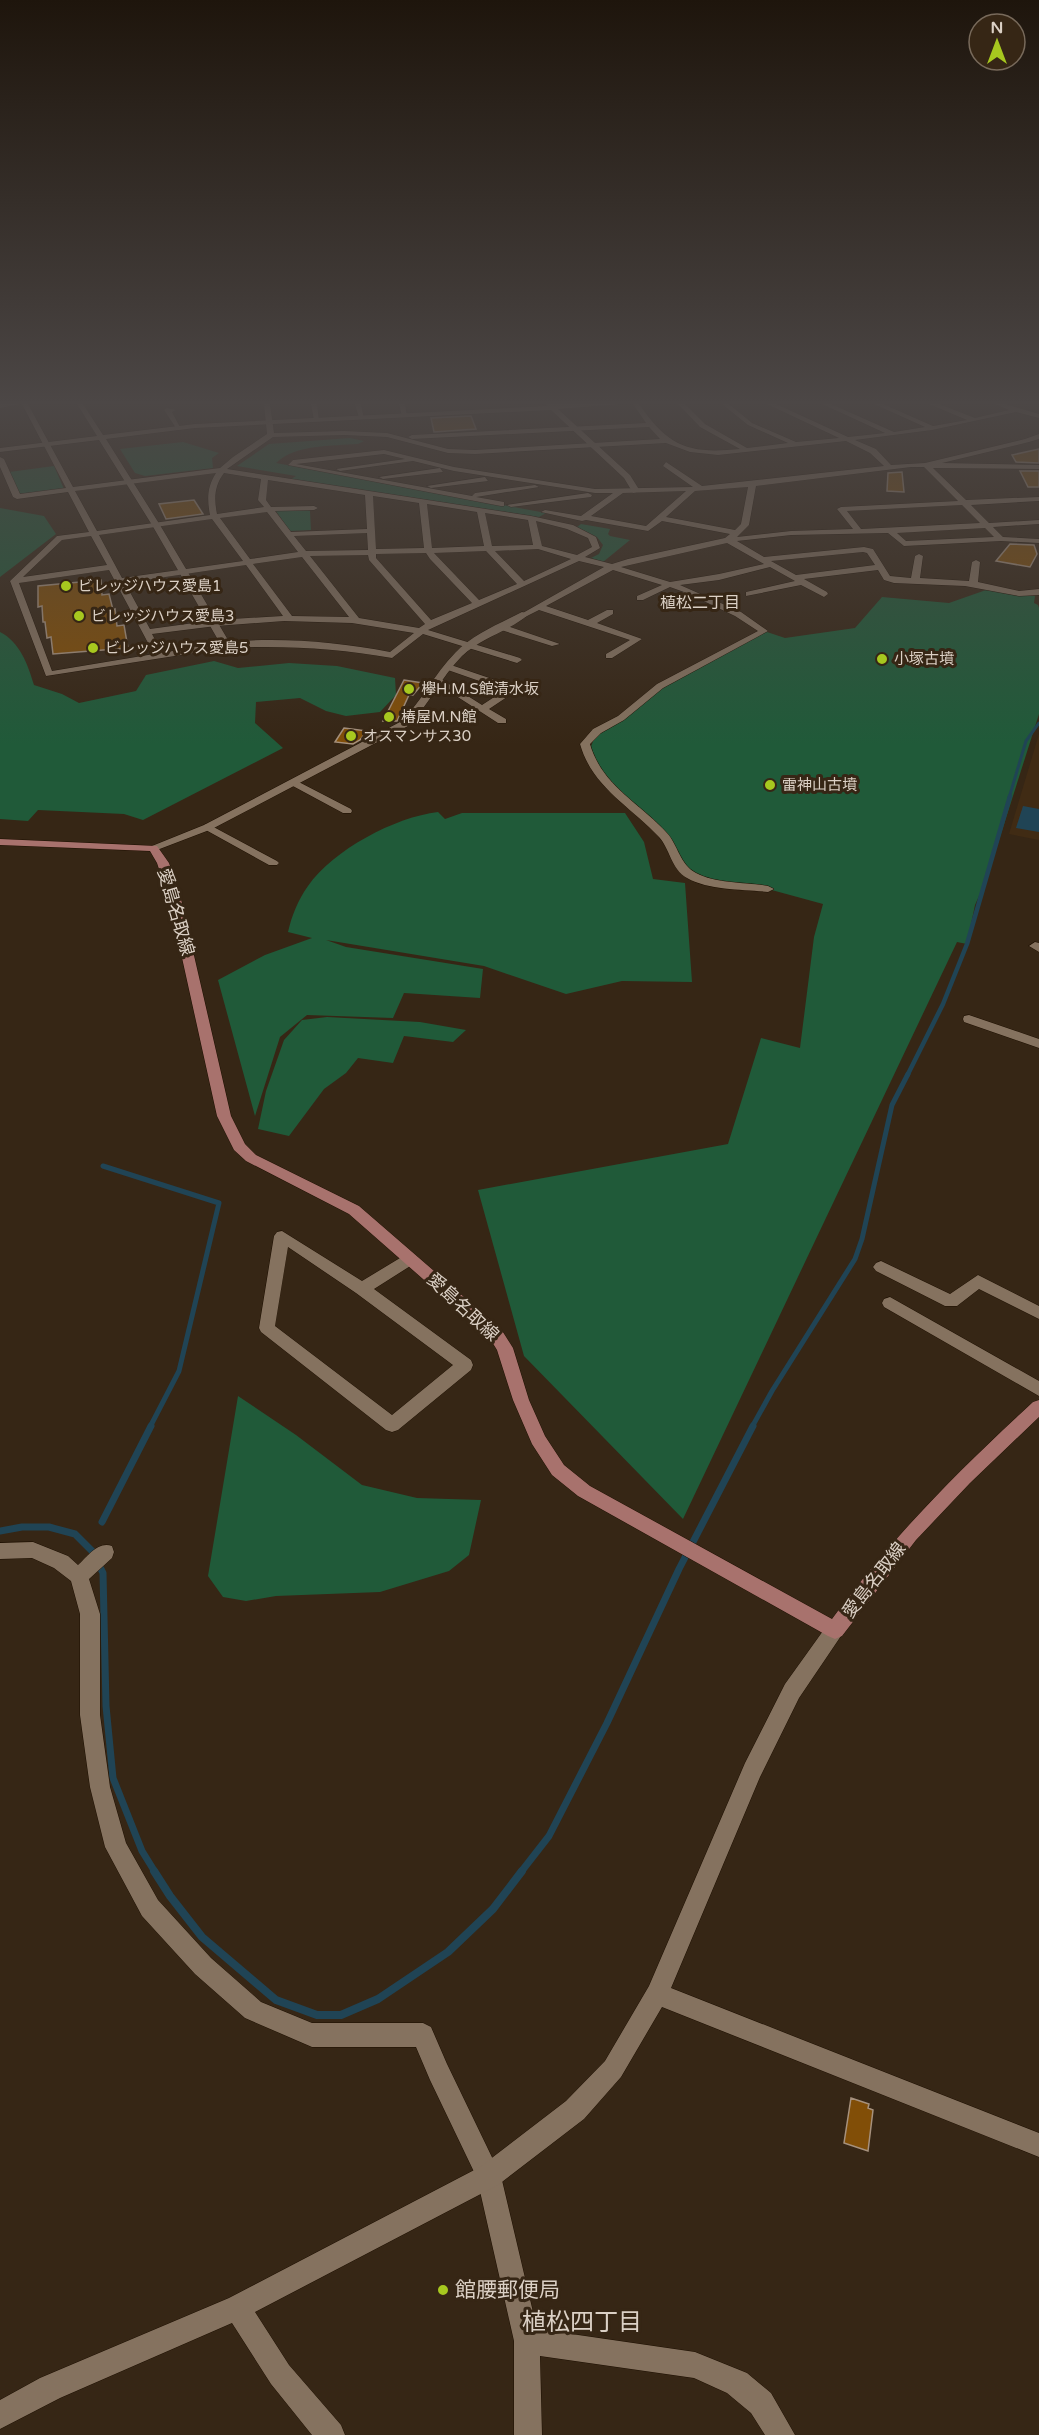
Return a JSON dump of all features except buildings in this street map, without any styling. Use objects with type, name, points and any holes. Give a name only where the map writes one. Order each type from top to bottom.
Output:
[{"type":"main road","name":"愛島名取線","points":[[0,842],[153,848],[163,863],[176,899],[224,1116],[239,1147],[251,1158],[354,1210],[495,1333],[505,1348],[521,1400],[538,1439],[558,1470],[584,1491],[835,1630],[882,1566],[921,1522],[987,1455],[1039,1407]]},
{"type":"street","points":[[85,518],[159,655]]},
{"type":"street","points":[[151,518],[226,645]]},
{"type":"street","points":[[14,581],[60,538],[203,518]]},
{"type":"street","points":[[215,518],[289,618]]},
{"type":"street","points":[[276,518],[356,621]]},
{"type":"street","points":[[304,518],[369,531]]},
{"type":"street","points":[[369,518],[372,558],[430,624]]},
{"type":"street","points":[[425,518],[429,550],[433,557],[476,602]]},
{"type":"street","points":[[482,518],[488,548],[522,584]]},
{"type":"street","points":[[14,581],[49,674],[226,645],[318,644],[392,655],[430,624],[476,602],[522,584],[596,548],[592,537],[570,527],[522,518]]},
{"type":"street","points":[[570,518],[648,529],[661,518],[738,533]]},
{"type":"street","points":[[728,540],[745,525],[747,518]]},
{"type":"street","points":[[848,518],[859,532]]},
{"type":"street","points":[[978,518],[1001,539]]},
{"type":"street","points":[[531,519],[538,547]]},
{"type":"street","points":[[289,534],[313,520]]},
{"type":"street","points":[[153,848],[208,827],[296,783],[404,724],[419,711],[448,667],[470,645],[628,561],[728,540],[791,533],[890,531],[1039,522]]},
{"type":"street","points":[[890,531],[904,544],[1001,539],[1039,541]]},
{"type":"street","points":[[728,540],[824,594]]},
{"type":"street","points":[[121,581],[304,554],[538,547],[656,578],[730,609],[764,631],[660,686],[621,718],[597,731],[585,744],[587,757],[604,779],[662,834],[672,846],[678,864],[692,876],[768,889]]},
{"type":"street","points":[[640,598],[670,584],[719,577],[768,562],[864,549],[870,551],[887,578],[991,586],[1009,593],[1039,592]]},
{"type":"street","points":[[915,580],[919,556]]},
{"type":"street","points":[[973,584],[976,562]]},
{"type":"street","points":[[14,581],[113,567]]},
{"type":"street","points":[[749,594],[797,580],[880,567]]},
{"type":"street","points":[[656,578],[686,572]]},
{"type":"street","points":[[663,606],[691,592]]},
{"type":"street","points":[[539,607],[641,637],[609,656]]},
{"type":"street","points":[[590,623],[610,612]]},
{"type":"street","points":[[148,633],[214,622],[289,618],[356,621],[420,631],[516,660]]},
{"type":"street","points":[[501,627],[555,644]]},
{"type":"street","points":[[448,667],[513,689],[482,709]]},
{"type":"street","points":[[438,681],[502,721]]},
{"type":"street","points":[[296,783],[347,811]]},
{"type":"street","points":[[208,827],[273,863]]},
{"type":"street","points":[[969,1019],[1039,1044]]},
{"type":"street","points":[[283,1230],[362,1289],[465,1365],[392,1425],[267,1328],[283,1230]]},
{"type":"street","points":[[362,1289],[410,1259]]},
{"type":"street","points":[[881,1267],[951,1302],[978,1281],[1039,1313]]},
{"type":"street","points":[[890,1303],[1039,1389]]},
{"type":"street","points":[[0,1551],[33,1550],[61,1562],[93,1564],[90,1614],[90,1715],[100,1787],[116,1846],[150,1908],[203,1966],[253,2010],[312,2035],[423,2035],[438,2072],[489,2176],[527,2341],[528,2435]]},
{"type":"street","points":[[0,2415],[50,2388],[238,2307],[489,2176],[575,2110],[613,2069],[657,1994],[753,1770],[792,1691],[835,1630]]},
{"type":"street","points":[[657,1994],[1039,2145]]},
{"type":"street","points":[[238,2307],[261,2350],[303,2406],[332,2435]]},
{"type":"street","points":[[527,2341],[695,2364],[737,2383],[761,2403],[781,2435]]},
{"type":"shaded area","points":[[1039,734],[1039,840],[1009,834]]},
{"type":"green space","points":[[0,518],[45,518],[56,534],[0,577]]},
{"type":"green space","points":[[281,518],[310,518],[311,530],[290,531]]},
{"type":"green space","points":[[581,524],[610,529],[608,534],[610,536],[630,540],[603,562],[591,558],[599,554],[603,545],[597,537],[577,527]]},
{"type":"green space","points":[[986,590],[1035,596],[1034,603],[1039,608],[1039,714],[987,878],[975,905],[967,944],[957,942],[683,1519],[524,1356],[478,1190],[728,1144],[761,1038],[800,1048],[814,937],[823,904],[768,889],[692,876],[662,834],[587,757],[597,731],[660,686],[764,631],[785,638],[855,628],[882,597],[949,603]]},
{"type":"green space","points":[[0,632],[18,648],[34,685],[62,694],[79,703],[136,691],[146,675],[214,661],[238,668],[289,663],[337,666],[395,678],[396,695],[380,712],[346,716],[326,711],[300,698],[256,702],[255,723],[283,748],[143,820],[124,814],[38,810],[28,821],[0,819]]},
{"type":"green space","points":[[438,812],[445,819],[462,813],[625,813],[644,842],[653,879],[685,883],[692,982],[622,981],[566,994],[484,966],[326,940],[346,947],[483,969],[480,998],[404,993],[393,1018],[307,1015],[280,1037],[255,1116],[218,980],[265,955],[312,938],[288,932],[304,891],[333,860],[366,837],[385,828],[421,815]]},
{"type":"green space","points":[[327,1017],[420,1022],[466,1030],[453,1042],[404,1036],[393,1063],[358,1058],[346,1073],[324,1089],[289,1136],[258,1129],[266,1091],[284,1040],[302,1020]]},
{"type":"green space","points":[[238,1396],[296,1435],[362,1485],[417,1498],[481,1500],[469,1555],[449,1571],[380,1592],[276,1596],[246,1601],[223,1597],[208,1576]]},
{"type":"water","points":[[1023,806],[1039,809],[1039,832],[1016,828]]},
{"type":"waterway","points":[[1009,798],[1026,741],[1039,723]]},
{"type":"waterway","points":[[908,1074],[943,1004],[967,944],[1010,796]]},
{"type":"waterway","points":[[752,1427],[855,1259],[862,1239],[892,1105],[908,1074]]},
{"type":"waterway","points":[[103,1166],[219,1203],[179,1371],[150,1427]]},
{"type":"waterway","points":[[102,1522],[151,1426]]},
{"type":"waterway","points":[[521,1872],[549,1836],[607,1723],[679,1569],[753,1426]]},
{"type":"waterway","points":[[0,1531],[22,1527],[49,1527],[75,1534],[92,1551],[103,1573],[106,1706],[113,1778],[142,1851],[155,1872]]},
{"type":"waterway","points":[[154,1871],[202,1937],[276,2000],[317,2015],[341,2015],[378,1999],[448,1952],[493,1909],[522,1871]]},
{"type":"place","name":"ビレッジハウス愛島1","points":[[66,586]]},
{"type":"place","name":"ビレッジハウス愛島3","points":[[79,616]]},
{"type":"place","name":"ビレッジハウス愛島5","points":[[93,648]]},
{"type":"place","name":"小塚古墳","points":[[882,659]]},
{"type":"place","name":"欅H.M.S館清水坂","points":[[409,689]]},
{"type":"place","name":"椿屋M.N館","points":[[389,717]]},
{"type":"place","name":"オスマンサス30","points":[[351,736]]},
{"type":"place","name":"雷神山古墳","points":[[770,785]]},
{"type":"place","name":"館腰郵便局","points":[[443,2290]]},
{"type":"district","name":"植松二丁目","points":[[700,602]]},
{"type":"district","name":"植松四丁目","points":[[582,2322]]}]
